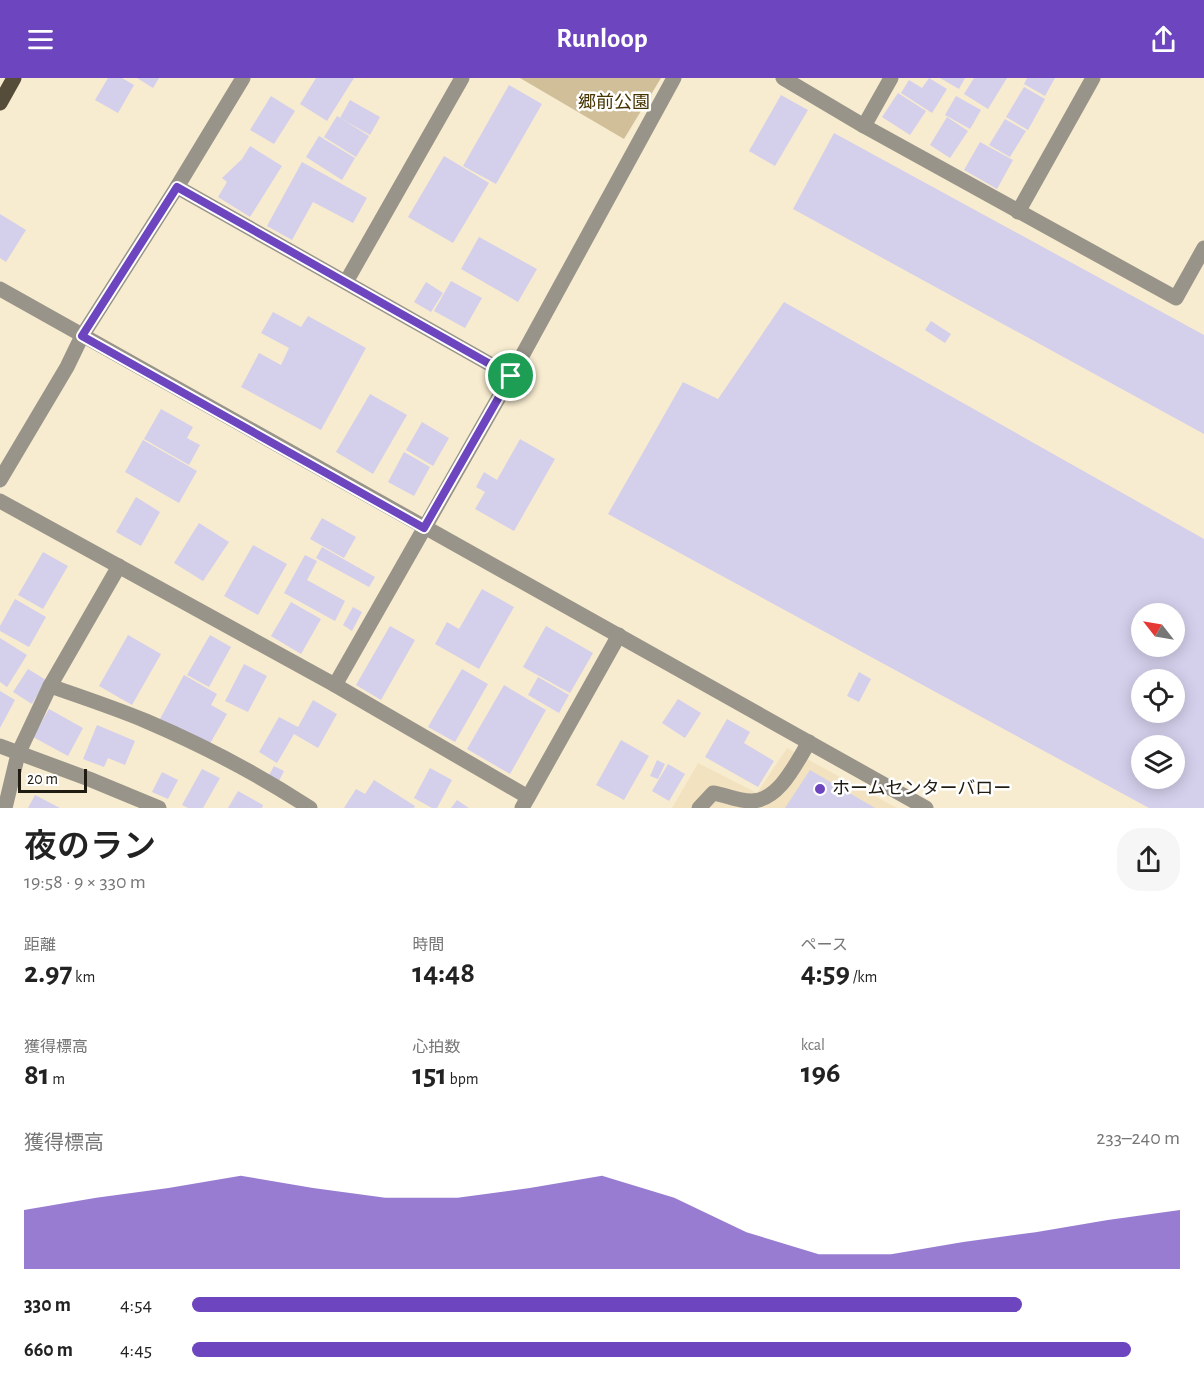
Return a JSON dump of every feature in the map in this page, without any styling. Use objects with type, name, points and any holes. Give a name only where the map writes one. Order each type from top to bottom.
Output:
[{"type":"main road","points":[[0,103],[14,78]]},
{"type":"street","points":[[0,480],[67,367],[82,336],[243,78]]},
{"type":"street","points":[[346,282],[462,78]]},
{"type":"street","points":[[335,685],[511,376],[674,78]]},
{"type":"street","points":[[783,78],[864,126],[1176,298],[1204,248]]},
{"type":"street","points":[[864,126],[891,78]]},
{"type":"street","points":[[1018,212],[1093,78]]},
{"type":"street","points":[[177,187],[511,376]]},
{"type":"street","points":[[0,289],[926,808]]},
{"type":"street","points":[[0,501],[335,685],[525,803],[619,635]]},
{"type":"street","points":[[5,808],[18,754],[50,686],[119,566]]},
{"type":"street","points":[[50,686],[185,738],[281,789],[310,808]]},
{"type":"street","points":[[699,808],[713,793],[738,800],[754,801],[775,791],[809,742]]},
{"type":"street","points":[[0,746],[156,807]]},
{"type":"shaded area","points":[[787,748],[897,808],[672,808],[698,763],[757,793]]},
{"type":"green space","name":"郷前公園","points":[[520,78],[661,78],[624,139]]},
{"type":"building","points":[[108,78],[122,78],[134,85],[118,113],[95,100]]},
{"type":"building","points":[[137,78],[159,78],[153,88]]},
{"type":"building","points":[[316,78],[354,78],[327,121],[300,104]]},
{"type":"building","points":[[929,78],[947,89],[932,113],[901,93],[909,80],[922,88]]},
{"type":"building","points":[[940,78],[965,78],[959,89]]},
{"type":"building","points":[[974,78],[1007,78],[988,109],[964,94]]},
{"type":"building","points":[[1027,78],[1055,78],[1045,96],[1024,84]]},
{"type":"building","points":[[509,85],[542,104],[496,184],[463,166]]},
{"type":"building","points":[[1024,87],[1045,99],[1028,130],[1006,117]]},
{"type":"building","points":[[898,93],[926,111],[910,135],[882,117]]},
{"type":"building","points":[[781,95],[808,110],[775,166],[749,151]]},
{"type":"building","points":[[271,96],[295,111],[274,144],[250,130]]},
{"type":"building","points":[[956,96],[981,110],[970,129],[945,115]]},
{"type":"building","points":[[350,100],[380,117],[370,135],[340,118]]},
{"type":"building","points":[[337,116],[369,136],[356,157],[324,137]]},
{"type":"building","points":[[947,117],[968,131],[950,158],[930,145]]},
{"type":"building","points":[[1005,119],[1026,131],[1010,157],[989,145]]},
{"type":"building","points":[[834,133],[1204,335],[1204,434],[793,209]]},
{"type":"building","points":[[319,136],[355,158],[342,180],[306,157]]},
{"type":"building","points":[[980,142],[1013,160],[997,189],[964,170]]},
{"type":"building","points":[[250,146],[282,166],[250,217],[218,197],[227,182],[222,178],[242,159]]},
{"type":"building","points":[[444,156],[489,183],[453,243],[408,217]]},
{"type":"building","points":[[302,162],[367,198],[353,223],[313,202],[292,240],[267,226]]},
{"type":"building","points":[[0,214],[26,230],[6,262],[0,258]]},
{"type":"building","points":[[479,237],[537,269],[518,302],[461,269]]},
{"type":"building","points":[[451,281],[482,298],[465,328],[434,311]]},
{"type":"building","points":[[426,282],[443,293],[431,312],[414,302]]},
{"type":"building","points":[[784,302],[1204,539],[1204,808],[1149,808],[608,514],[683,382],[718,399]]},
{"type":"building","points":[[273,312],[301,327],[308,316],[366,348],[321,430],[241,387],[259,353],[281,365],[289,348],[261,333]]},
{"type":"building","points":[[931,321],[951,334],[945,343],[925,330]]},
{"type":"building","points":[[370,394],[407,415],[373,474],[336,452]]},
{"type":"building","points":[[161,409],[193,427],[187,438],[200,445],[189,465],[144,439]]},
{"type":"building","points":[[422,422],[449,438],[433,466],[406,450]]},
{"type":"building","points":[[520,439],[555,459],[514,531],[475,509],[485,492],[476,487],[484,472],[497,480]]},
{"type":"building","points":[[143,440],[197,471],[179,503],[125,472]]},
{"type":"building","points":[[404,452],[430,467],[414,496],[388,482]]},
{"type":"building","points":[[136,497],[160,512],[141,546],[116,532]]},
{"type":"building","points":[[322,518],[356,537],[344,558],[310,539]]},
{"type":"building","points":[[199,523],[229,542],[203,581],[174,563]]},
{"type":"building","points":[[253,545],[287,564],[258,615],[224,596]]},
{"type":"building","points":[[322,547],[375,577],[369,587],[316,558]]},
{"type":"building","points":[[43,552],[68,566],[43,609],[18,595]]},
{"type":"building","points":[[305,555],[317,561],[307,580],[345,601],[335,621],[284,593]]},
{"type":"building","points":[[482,589],[514,607],[479,669],[435,644],[447,622],[459,629]]},
{"type":"building","points":[[15,599],[46,617],[29,647],[0,631],[0,626]]},
{"type":"building","points":[[291,602],[321,619],[301,654],[271,636]]},
{"type":"building","points":[[353,607],[362,612],[352,631],[343,625]]},
{"type":"building","points":[[390,626],[415,640],[381,700],[356,685]]},
{"type":"building","points":[[546,626],[593,653],[570,693],[523,667]]},
{"type":"building","points":[[128,635],[161,654],[132,705],[99,686]]},
{"type":"building","points":[[210,635],[231,647],[209,687],[187,675]]},
{"type":"building","points":[[0,638],[27,655],[7,687],[0,682]]},
{"type":"building","points":[[244,664],[267,676],[248,712],[225,701]]},
{"type":"building","points":[[28,669],[46,680],[32,704],[13,692]]},
{"type":"building","points":[[462,669],[488,684],[455,742],[428,727]]},
{"type":"building","points":[[859,672],[871,679],[859,702],[847,696]]},
{"type":"building","points":[[184,675],[217,694],[211,705],[227,714],[208,747],[160,719]]},
{"type":"building","points":[[538,677],[569,695],[559,713],[528,695]]},
{"type":"building","points":[[504,685],[546,710],[510,774],[467,749]]},
{"type":"building","points":[[0,691],[15,700],[0,728]]},
{"type":"building","points":[[678,699],[701,713],[685,738],[662,723]]},
{"type":"building","points":[[313,700],[337,714],[318,748],[294,734],[277,763],[259,752],[279,717],[298,727]]},
{"type":"building","points":[[49,709],[83,728],[68,756],[33,737]]},
{"type":"building","points":[[727,719],[750,732],[744,743],[774,761],[758,787],[705,757]]},
{"type":"building","points":[[97,725],[135,741],[125,765],[108,758],[104,767],[83,759]]},
{"type":"building","points":[[621,740],[649,756],[624,800],[596,785]]},
{"type":"building","points":[[657,760],[665,764],[658,779],[650,776]]},
{"type":"building","points":[[668,764],[685,774],[669,801],[652,791]]},
{"type":"building","points":[[274,766],[284,771],[279,781],[269,775]]},
{"type":"building","points":[[430,768],[452,780],[437,808],[432,808],[414,798]]},
{"type":"building","points":[[202,769],[220,778],[203,808],[188,808],[182,805]]},
{"type":"building","name":"ホームセンターバロー","points":[[810,770],[875,808],[785,808]]},
{"type":"building","points":[[162,772],[178,780],[168,799],[152,792]]},
{"type":"building","points":[[374,780],[415,806],[414,808],[344,808],[356,789],[365,794]]},
{"type":"building","points":[[238,791],[263,805],[262,808],[228,808]]},
{"type":"building","points":[[35,795],[60,808],[28,808]]},
{"type":"building","points":[[457,800],[469,808],[451,808]]},
{"type":"place","name":"ホームセンターバロー","points":[[820,789]]},
{"type":"route","points":[[177,187],[511,376],[424,528],[82,336],[177,187]]}]
